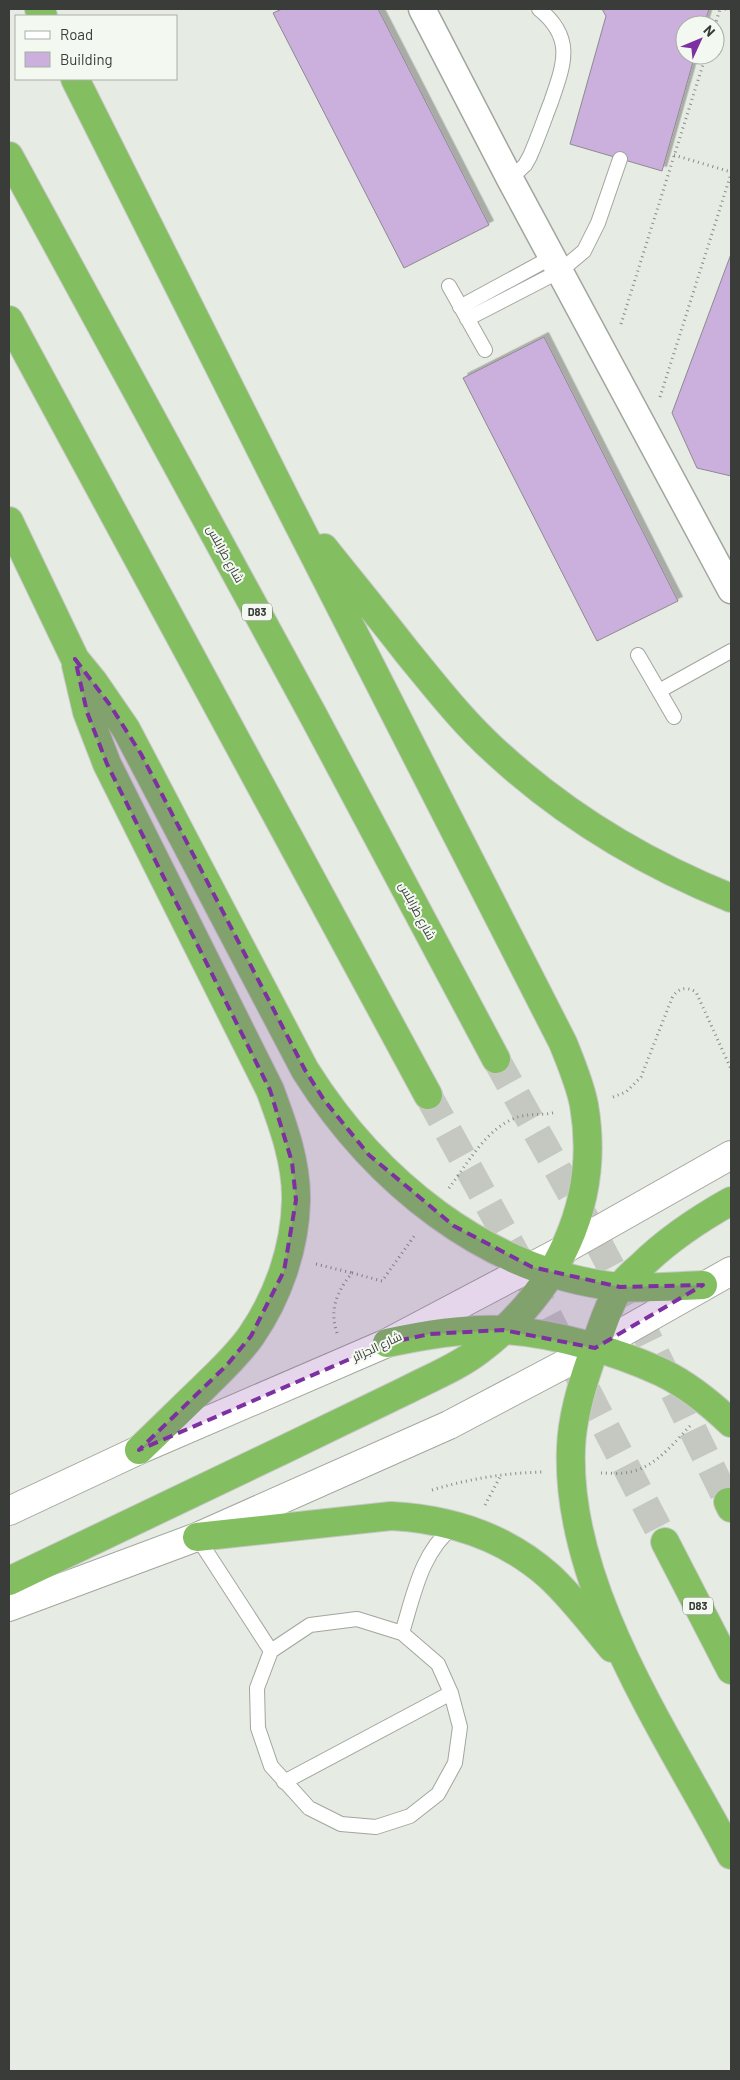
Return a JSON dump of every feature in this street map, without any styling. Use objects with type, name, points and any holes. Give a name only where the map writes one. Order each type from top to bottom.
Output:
[{"type":"highway","points":[[76,80],[563,1043],[576,1076],[584,1104],[587,1152],[585,1181],[577,1216],[565,1249]]},
{"type":"highway","name":"شارع طرابلس","points":[[9,156],[313,715],[496,1059]]},
{"type":"highway","points":[[9,320],[428,1095]]},
{"type":"highway","points":[[288,502],[441,694],[494,751],[554,801],[618,844],[688,880],[731,898]]},
{"type":"highway","points":[[9,521],[75,659],[110,705],[141,754],[288,1039],[324,1100],[345,1129],[395,1179],[454,1226],[490,1247],[542,1270],[566,1277],[620,1287],[703,1285]]},
{"type":"highway","points":[[75,659],[87,712],[107,764],[270,1090],[280,1116],[292,1162],[296,1200],[293,1236],[284,1271],[270,1305],[251,1336],[227,1365],[139,1450]]},
{"type":"highway","points":[[731,1201],[677,1234],[655,1252],[620,1287],[595,1348],[576,1412],[571,1447],[571,1473],[580,1538],[590,1572],[629,1668],[731,1855]]},
{"type":"highway","points":[[9,1581],[454,1367],[479,1351],[523,1311],[542,1270]]},
{"type":"highway","points":[[387,1343],[430,1334],[475,1330],[503,1330],[540,1335],[595,1348],[662,1373],[710,1405],[731,1423]]},
{"type":"highway","points":[[197,1538],[391,1516],[418,1517],[472,1530],[526,1557],[544,1572],[574,1602],[629,1668]]},
{"type":"highway","name":"D83","points":[[665,1542],[731,1670]]},
{"type":"main road","name":"شارع الجزائر","points":[[9,1511],[139,1450],[346,1362],[542,1270],[565,1249],[731,1155]]},
{"type":"main road","points":[[9,1607],[197,1538],[449,1425],[595,1348],[703,1285],[731,1271]]},
{"type":"street","points":[[422,9],[510,179],[731,590]]},
{"type":"lane","points":[[510,179],[518,173],[530,156],[563,67],[565,50],[560,33],[551,18],[539,9]]},
{"type":"lane","points":[[464,313],[584,251],[592,238],[620,159]]},
{"type":"lane","points":[[449,286],[484,350]]},
{"type":"lane","points":[[638,654],[674,717]]},
{"type":"lane","points":[[659,692],[730,654]]},
{"type":"lane","points":[[402,1633],[422,1566],[435,1544],[455,1525]]},
{"type":"lane","points":[[197,1538],[271,1650]]},
{"type":"lane","points":[[357,1619],[402,1633],[438,1664],[451,1693],[460,1727],[455,1763],[438,1794],[410,1816],[376,1827],[341,1824],[308,1808],[271,1766],[258,1728],[257,1688],[271,1650],[310,1625],[357,1619]]},
{"type":"lane","points":[[284,1782],[451,1693]]},
{"type":"path","points":[[725,9],[731,10]]},
{"type":"path","points":[[609,363],[703,65]]},
{"type":"path","points":[[648,436],[731,173],[674,155]]},
{"type":"path","points":[[287,1257],[382,1281],[490,1135],[502,1125],[517,1118],[533,1114],[552,1114],[616,1097],[634,1086],[641,1077],[672,998],[682,988],[690,988],[696,992],[731,1069]]},
{"type":"path","points":[[346,1362],[334,1326],[334,1311],[336,1297],[352,1273]]},
{"type":"path","points":[[430,1490],[520,1472],[624,1473],[640,1469],[654,1462],[710,1405]]},
{"type":"highlighted area","points":[[75,659],[110,705],[141,754],[305,1070],[324,1100],[369,1155],[454,1226],[532,1267],[620,1287],[703,1285],[595,1348],[503,1330],[430,1334],[387,1343],[139,1450],[227,1365],[251,1336],[284,1271],[296,1200],[292,1162],[270,1090],[107,764],[87,712]]},
{"type":"building","points":[[282,9],[378,9],[489,225],[404,268],[273,13]]},
{"type":"building","points":[[602,9],[709,9],[707,15],[675,15],[675,65],[692,65],[662,171],[570,144],[606,16]]},
{"type":"building","points":[[731,254],[731,476],[697,468],[672,413]]},
{"type":"building","points":[[544,337],[678,601],[597,641],[463,378]]},
{"type":"tunnel","points":[[496,1059],[592,1231],[641,1324],[728,1502]]},
{"type":"tunnel","points":[[428,1095],[519,1260],[665,1542]]}]
